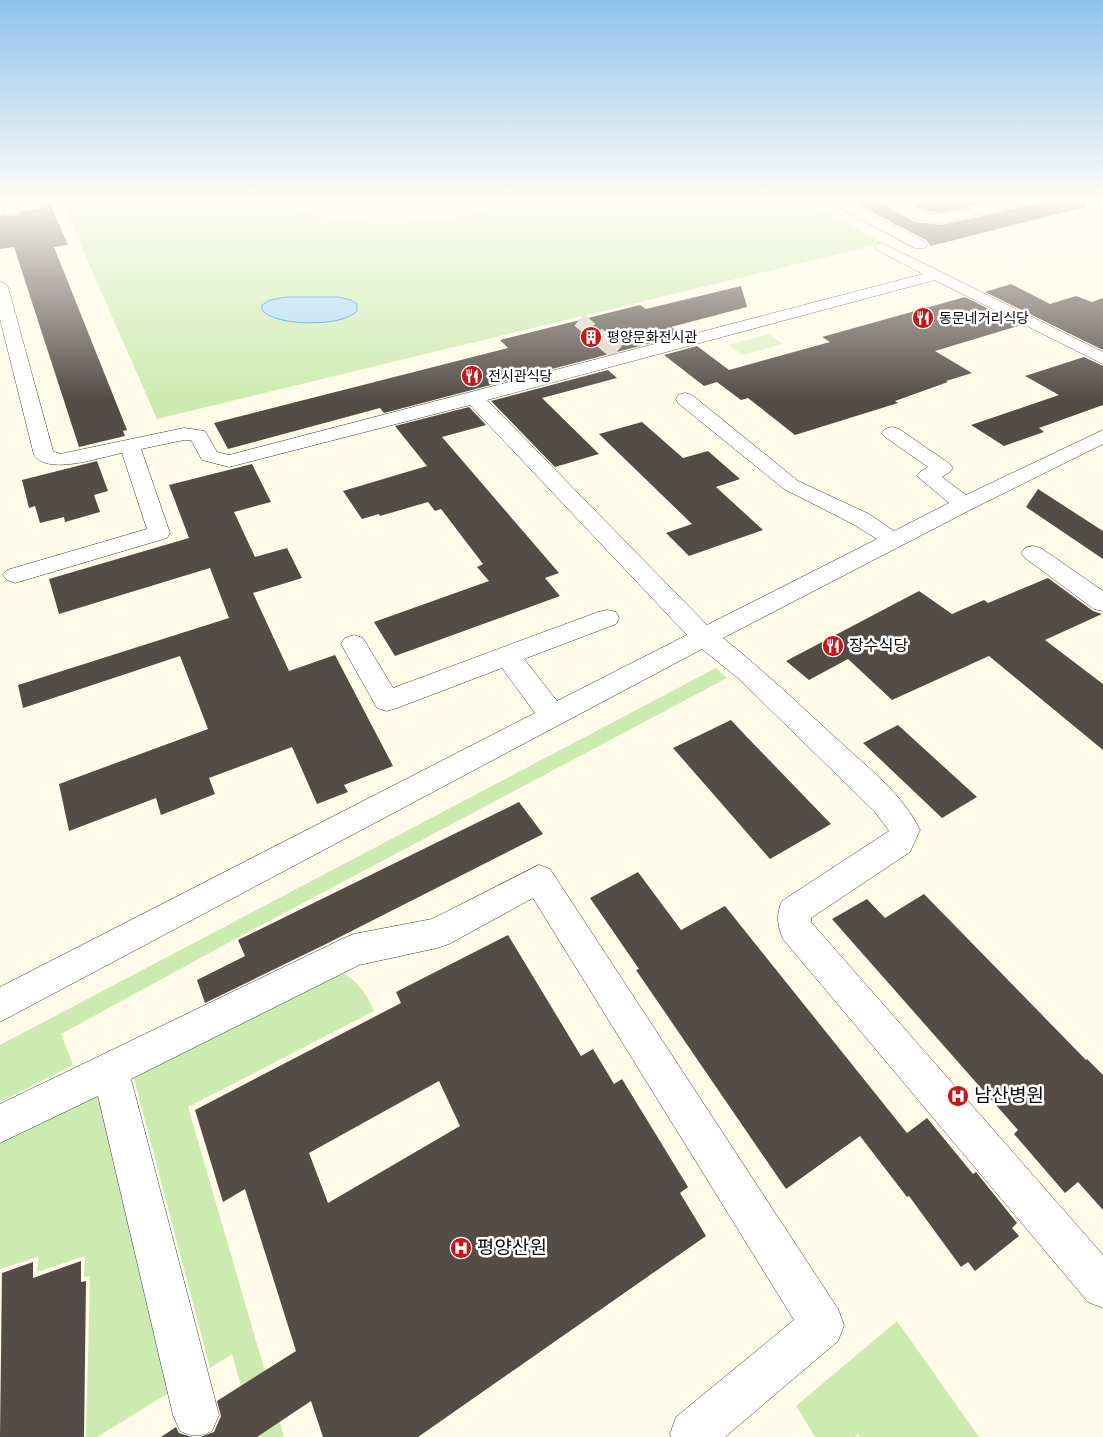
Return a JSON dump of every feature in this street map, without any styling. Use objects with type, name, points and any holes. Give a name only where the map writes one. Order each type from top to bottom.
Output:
[{"type":"street","points":[[916,265],[1103,359]]},
{"type":"street","points":[[0,287],[44,455],[59,460],[184,434],[198,435],[209,456],[229,461],[935,275]]},
{"type":"street","points":[[474,398],[704,638],[747,671],[886,803],[905,830],[899,844],[794,911],[795,928],[1103,1287]]},
{"type":"street","points":[[685,399],[791,485],[861,519],[893,540]]},
{"type":"street","points":[[892,433],[943,468],[927,476],[964,504]]},
{"type":"street","points":[[0,1005],[893,540],[1103,436]]},
{"type":"street","points":[[15,575],[159,533],[130,445]]},
{"type":"street","points":[[1033,553],[1103,603]]},
{"type":"street","points":[[354,644],[387,701],[607,618]]},
{"type":"street","points":[[508,656],[531,689],[554,716]]},
{"type":"street","points":[[0,1124],[354,950],[437,933],[539,880],[822,1325],[693,1434],[694,1437]]},
{"type":"street","points":[[110,1070],[196,1415]]},
{"type":"green space","points":[[89,265],[793,265],[157,419]]},
{"type":"green space","points":[[769,334],[783,344],[743,355],[728,345]]},
{"type":"green space","points":[[716,668],[727,678],[237,938],[61,1034],[73,1065],[0,1102],[0,1045]]},
{"type":"green space","points":[[342,973],[353,980],[361,989],[374,1011],[188,1107],[284,1437],[255,1437],[232,1354],[210,1368],[132,1071]]},
{"type":"green space","points":[[103,1086],[175,1389],[97,1437],[86,1437],[90,1276],[84,1277],[85,1256],[37,1272],[38,1257],[0,1269],[0,1137]]},
{"type":"green space","points":[[897,1321],[979,1437],[860,1437],[858,1434],[855,1437],[815,1437],[796,1406]]},
{"type":"water","points":[[286,297],[339,297],[351,300],[357,304],[357,311],[350,316],[338,320],[309,323],[280,320],[269,316],[262,310],[262,305],[270,300]]},
{"type":"building","points":[[20,265],[61,265],[127,430],[123,431],[125,436],[79,447]]},
{"type":"building","points":[[1011,284],[1050,304],[1076,296],[1092,302],[1103,298],[1103,350],[985,292]]},
{"type":"building","points":[[741,286],[747,307],[671,327],[682,335],[384,413],[380,408],[228,449],[214,423],[508,348],[500,340],[640,305],[646,309]]},
{"type":"building","points":[[965,297],[1021,325],[935,351],[972,373],[895,401],[898,403],[795,435],[748,398],[741,400],[717,382],[704,386],[664,355],[697,346],[729,370],[830,342],[822,337]]},
{"type":"building","points":[[1084,357],[1103,366],[1103,405],[1039,428],[1044,432],[1004,446],[971,425],[1059,395],[1025,376]]},
{"type":"building","points":[[608,370],[617,378],[542,398],[599,454],[555,467],[491,401]]},
{"type":"building","points":[[469,407],[486,425],[442,437],[559,573],[545,578],[560,596],[395,656],[374,622],[489,581],[477,567],[483,564],[441,509],[435,511],[428,502],[380,516],[379,514],[362,519],[343,491],[427,466],[395,426]]},
{"type":"building","points":[[642,422],[683,458],[708,451],[740,479],[716,487],[763,530],[689,556],[666,533],[692,524],[599,434]]},
{"type":"building","points":[[97,461],[108,491],[94,495],[100,512],[65,522],[64,517],[40,523],[35,506],[29,508],[22,480]]},
{"type":"building","points":[[252,464],[271,502],[234,512],[255,557],[287,548],[302,578],[253,593],[289,671],[335,655],[393,766],[344,785],[348,792],[317,804],[292,747],[209,778],[215,794],[161,815],[156,798],[69,831],[59,784],[208,729],[180,656],[23,708],[18,685],[229,618],[210,568],[59,614],[49,579],[189,538],[169,485]]},
{"type":"building","points":[[1038,489],[1103,531],[1103,559],[1026,507]]},
{"type":"building","points":[[1048,578],[1093,611],[1102,614],[1045,640],[1103,684],[1103,750],[989,656],[892,700],[848,659],[809,680],[786,661],[919,591],[952,614],[984,600],[988,603]]},
{"type":"building","points":[[731,720],[831,824],[770,859],[673,748]]},
{"type":"building","points":[[898,725],[977,797],[942,818],[863,743]]},
{"type":"building","points":[[519,802],[543,834],[205,1003],[197,980],[245,956],[238,940]]},
{"type":"building","points":[[638,872],[681,930],[725,906],[907,1133],[927,1118],[973,1174],[976,1172],[1017,1223],[1012,1228],[1019,1236],[975,1271],[968,1262],[961,1267],[909,1196],[907,1197],[860,1136],[786,1189],[636,970],[639,969],[590,898]]},
{"type":"building","points":[[924,894],[1086,1060],[1103,1075],[1103,1210],[1078,1182],[1065,1193],[1014,1134],[1018,1130],[832,919],[867,899],[885,918]]},
{"type":"building","points":[[508,935],[581,1056],[593,1049],[614,1084],[622,1079],[688,1187],[680,1193],[706,1236],[418,1437],[323,1437],[311,1401],[257,1437],[200,1437],[214,1432],[221,1416],[217,1401],[296,1351],[245,1189],[223,1202],[195,1110],[401,1003],[396,992]],"holes":[[[439,1081],[460,1126],[328,1203],[309,1153]]]},
{"type":"building","points":[[81,1261],[81,1282],[86,1281],[84,1437],[0,1437],[2,1273],[33,1262],[33,1278]]},
{"type":"building","points":[[176,1427],[179,1433],[192,1437],[161,1437]]},
{"type":"tunnel","points":[[579,320],[604,340]]},
{"type":"tunnel","points":[[603,339],[626,358]]},
{"type":"place","name":"동문네거리식당","points":[[923,318]]},
{"type":"place","name":"평양문화전시관","points":[[591,337]]},
{"type":"place","name":"전시관식당","points":[[472,376]]},
{"type":"place","name":"장수식당","points":[[833,646]]},
{"type":"place","name":"남산병원","points":[[958,1096]]},
{"type":"place","name":"평양산원","points":[[461,1248]]}]
